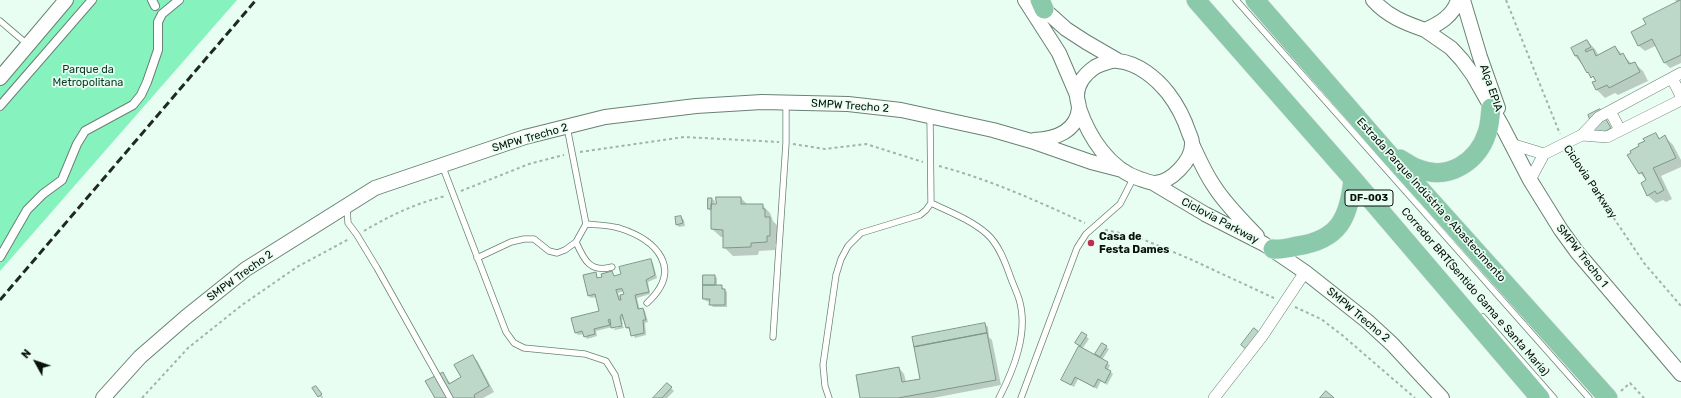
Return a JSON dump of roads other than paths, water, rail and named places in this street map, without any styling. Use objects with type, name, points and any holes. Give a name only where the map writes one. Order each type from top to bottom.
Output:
[{"type":"highway","name":"DF-003","points":[[1196,0],[1540,398]]},
{"type":"highway","name":"Estrada Parque Indústria e Abastecimento","points":[[1255,0],[1388,152],[1613,395]]},
{"type":"highway","points":[[1388,152],[1419,169],[1433,172],[1448,172],[1462,166],[1473,158],[1488,132],[1491,108]]},
{"type":"highway","points":[[1268,246],[1279,250],[1313,244],[1331,234],[1341,222],[1348,208],[1352,179]]},
{"type":"street","points":[[0,78],[66,0]]},
{"type":"street","points":[[0,106],[92,0]]},
{"type":"street","points":[[0,257],[27,210],[43,194],[62,180],[77,144],[85,131],[133,105],[141,94],[152,70],[158,50],[158,22],[162,14],[179,0]]},
{"type":"street","points":[[1025,0],[1059,53],[1090,135],[1106,157],[1128,174]]},
{"type":"street","name":"Alça EPIA","points":[[1373,0],[1381,9],[1401,22],[1425,30],[1451,48],[1473,75],[1502,126]]},
{"type":"street","points":[[1425,30],[1439,24],[1449,16],[1456,7],[1458,0]]},
{"type":"street","name":"Alça EPIA","points":[[1463,0],[1480,57],[1497,104],[1502,126]]},
{"type":"street","points":[[1031,141],[1153,183],[1165,180],[1178,171],[1188,158],[1192,144],[1183,114],[1162,86],[1146,72],[1133,65],[1118,60],[1066,29],[1039,3]]},
{"type":"street","points":[[1031,141],[1051,139],[1061,135],[1069,128],[1074,121],[1078,102],[1079,83],[1087,72],[1099,65],[1118,60]]},
{"type":"street","points":[[1530,180],[1544,154],[1582,135],[1598,117],[1676,76],[1681,96]]},
{"type":"street","points":[[1582,135],[1607,137],[1681,100]]},
{"type":"street","name":"SMPW Trecho 2","points":[[103,398],[140,357],[222,288],[246,269],[346,205],[375,188],[525,137],[605,117],[696,106],[786,102],[848,104],[901,110],[993,130],[1031,141]]},
{"type":"street","points":[[1610,111],[1620,130]]},
{"type":"street","name":"SMPW Trecho 1","points":[[1502,126],[1530,180],[1560,230],[1681,374]]},
{"type":"street","name":"Ciclovia Parkway","points":[[1192,144],[1204,170],[1227,204],[1268,246]]},
{"type":"street","points":[[1511,144],[1544,154]]},
{"type":"street","name":"Ciclovia Parkway","points":[[1153,183],[1205,214],[1268,246]]},
{"type":"street","name":"SMPW Trecho 2","points":[[1268,246],[1305,272],[1372,326],[1392,344],[1442,398]]},
{"type":"street","points":[[1214,398],[1263,336],[1305,272]]},
{"type":"lane","points":[[1236,0],[1589,398]]},
{"type":"lane","points":[[0,21],[29,45]]},
{"type":"lane","points":[[773,338],[786,143],[786,102]]},
{"type":"lane","points":[[829,398],[825,386],[823,365],[835,282],[841,259],[848,246],[862,234],[876,228],[920,215],[931,203],[930,116]]},
{"type":"lane","points":[[477,258],[510,242],[524,239],[534,239],[549,251],[557,253],[565,250],[576,242],[586,224],[567,126]]},
{"type":"lane","points":[[442,165],[506,332],[514,343],[524,348],[585,354],[606,361],[615,375],[621,398]]},
{"type":"lane","points":[[1021,398],[1077,248],[1086,234],[1120,204],[1126,196],[1128,174]]},
{"type":"lane","points":[[931,203],[956,214],[987,234],[996,245],[1004,261],[1019,300],[1022,324],[1017,353],[1009,379],[999,398]]},
{"type":"lane","points":[[346,205],[348,223],[377,268],[450,398]]},
{"type":"lane","points":[[586,224],[605,225],[632,233],[658,251],[663,263],[665,273],[664,279],[657,294],[647,303]]},
{"type":"lane","points":[[576,242],[586,261],[594,267],[602,270],[612,267]]},
{"type":"lane","name":"Corredor BRT(Sentido Gama e Santa Maria)","points":[[1480,314],[1554,398]]},
{"type":"railway","points":[[0,300],[256,0]]},
{"type":"place","name":"Casa de Festa Dames","points":[[1091,243]]},
{"type":"park label","name":"Parque da Metropolitana","points":[[88,76]]}]
